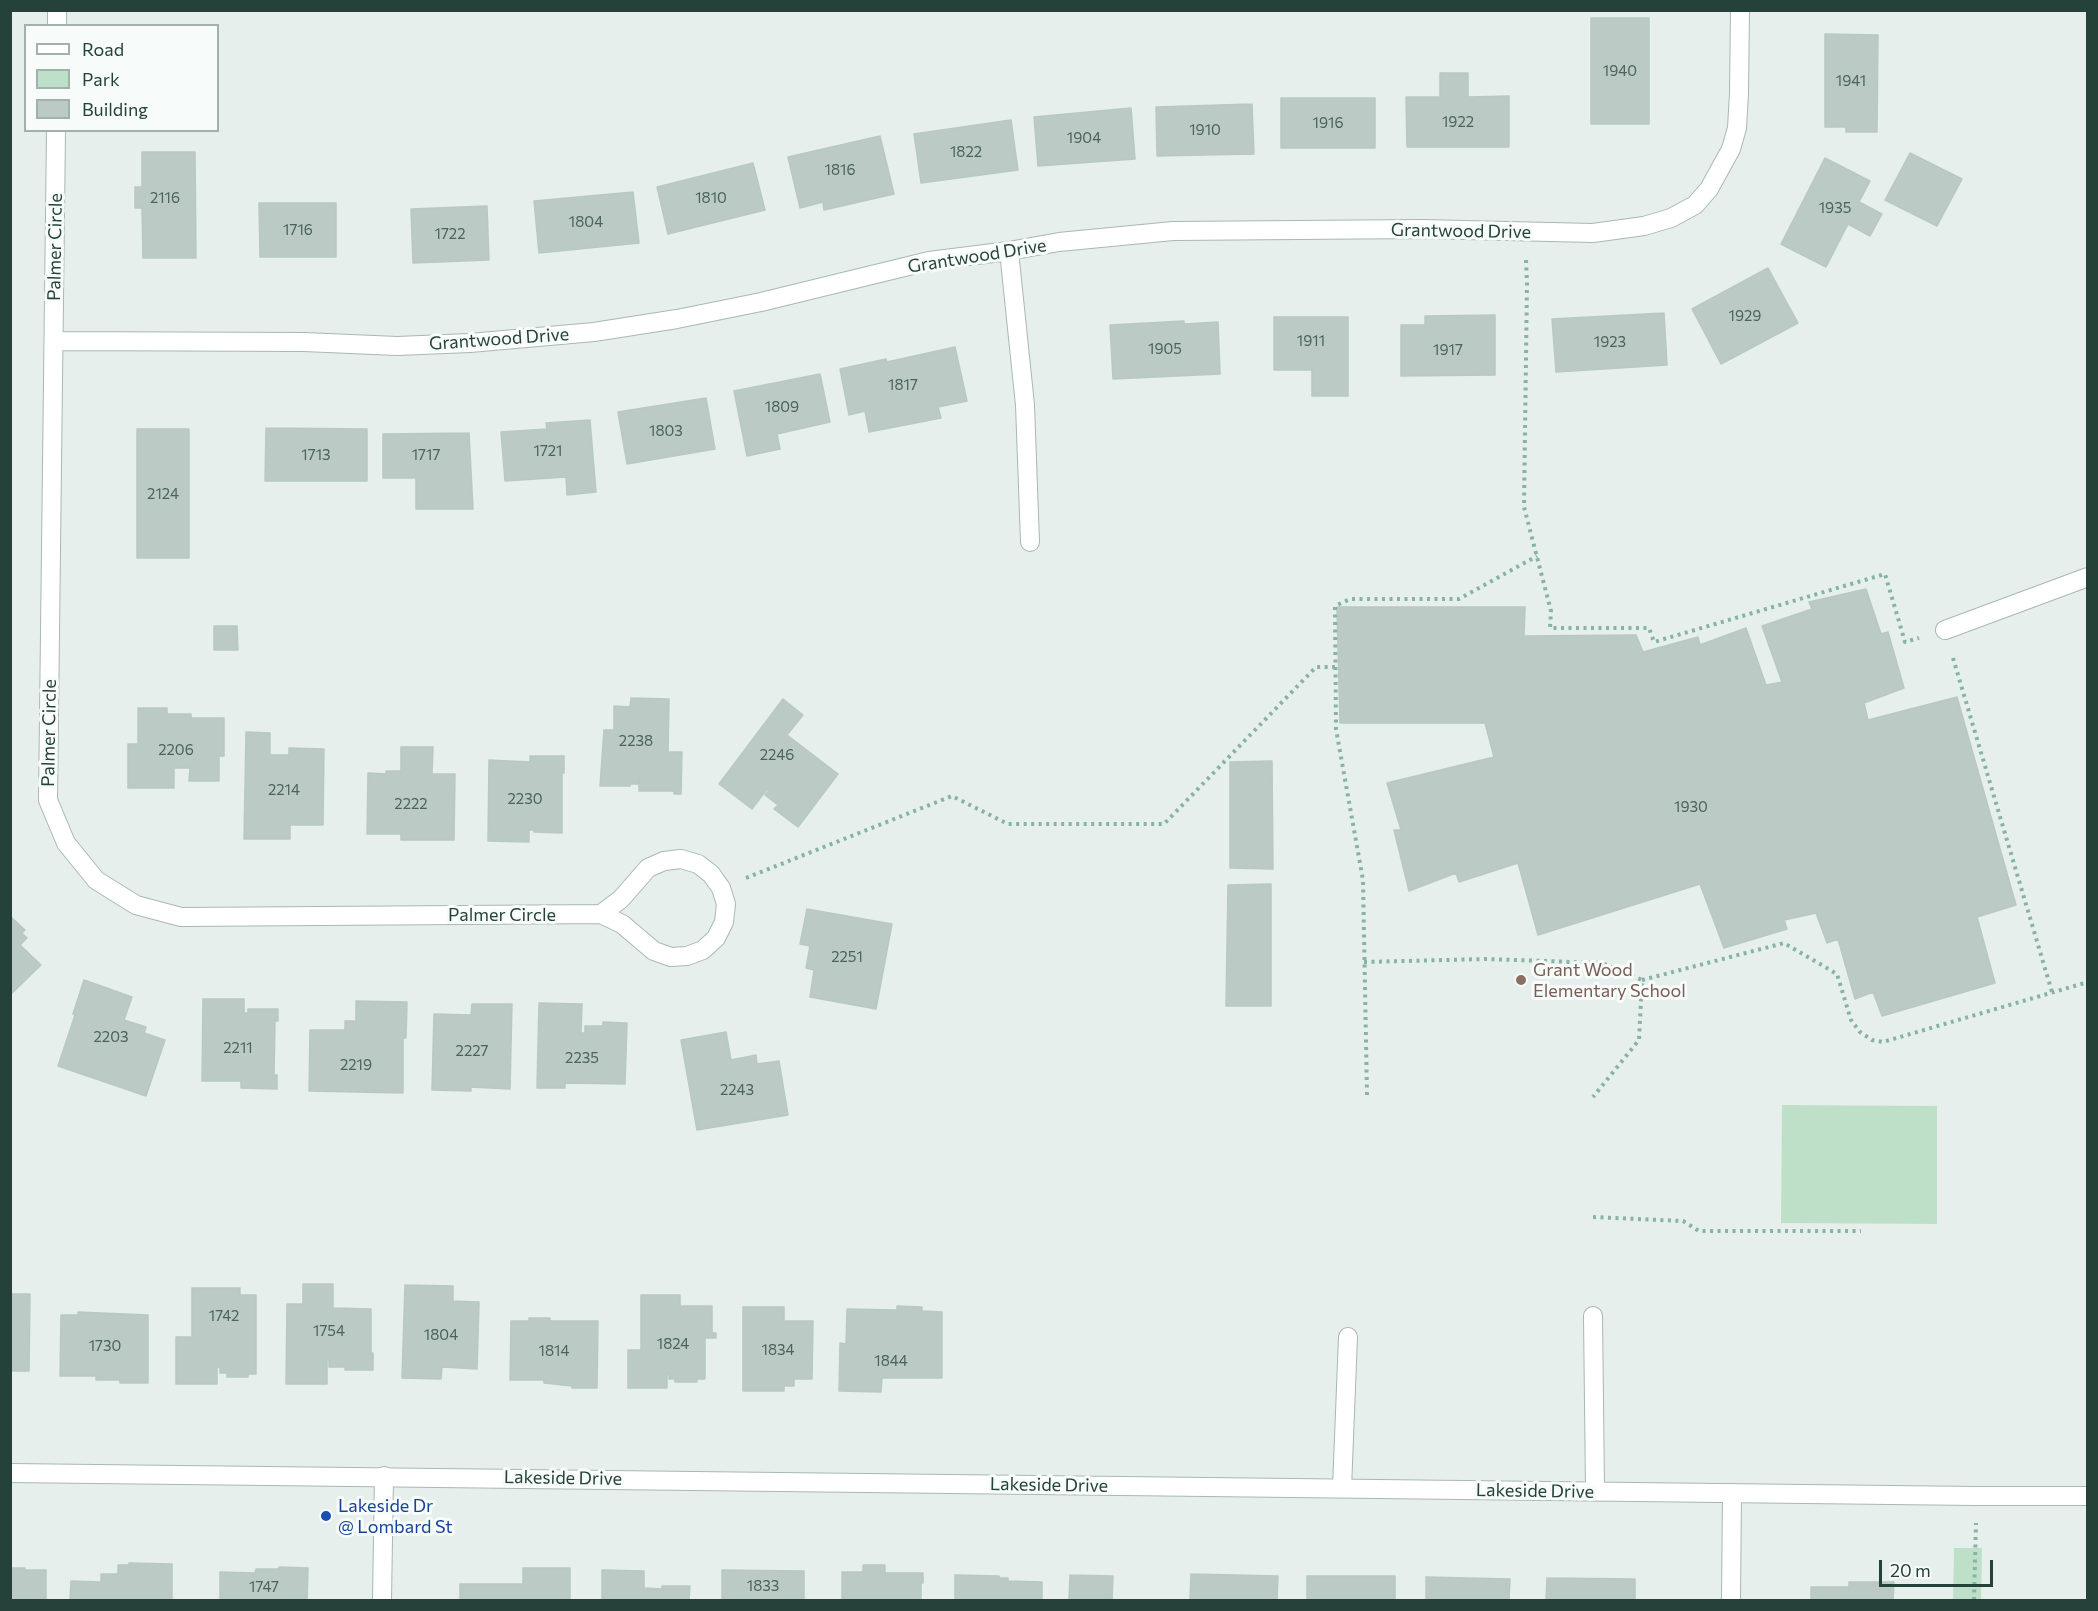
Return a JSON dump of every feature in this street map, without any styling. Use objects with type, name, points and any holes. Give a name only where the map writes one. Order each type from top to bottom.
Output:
[{"type":"street","name":"Grantwood Drive","points":[[54,341],[304,342],[397,346],[470,344],[594,332],[761,303],[929,261],[1059,242],[1173,231],[1422,229],[1593,233],[1644,226],[1671,218],[1695,205],[1709,189],[1731,149],[1737,128],[1740,10]]},
{"type":"street","name":"Palmer Circle","points":[[56,132],[48,800],[66,843],[96,880],[136,905],[181,917],[601,914],[622,924],[654,951],[671,957],[687,956],[703,950],[716,938],[724,922],[726,904],[721,888]]},
{"type":"street","points":[[1009,251],[1025,405],[1030,542]]},
{"type":"street","points":[[1945,630],[2088,577]]},
{"type":"street","points":[[601,914],[621,899],[648,868],[664,861],[681,860],[698,864],[711,874],[721,888]]},
{"type":"street","points":[[1593,1316],[1595,1491]]},
{"type":"street","points":[[1342,1488],[1348,1337]]},
{"type":"street","name":"Lakeside Drive","points":[[10,1473],[1976,1497],[2088,1496]]},
{"type":"street","points":[[382,1600],[384,1476]]},
{"type":"street","points":[[1731,1600],[1732,1493]]},
{"type":"path","points":[[1524,232],[1527,283],[1524,507],[1551,611],[1550,628],[1649,628],[1654,642],[1885,574],[1905,642],[1945,630],[2052,992]]},
{"type":"path","points":[[1367,1095],[1363,880],[1336,729],[1335,606],[1350,599],[1459,599],[1537,556]]},
{"type":"path","points":[[721,888],[952,796],[1008,824],[1164,824],[1316,667],[1335,667]]},
{"type":"path","points":[[1364,962],[1486,959],[1602,963],[1642,980],[1784,943],[1837,974],[1851,1020],[1860,1032],[1872,1040],[1883,1042],[2088,982]]},
{"type":"path","points":[[1593,1097],[1639,1040],[1642,980]]},
{"type":"path","points":[[1593,1217],[1683,1221],[1699,1231],[1861,1231]]},
{"type":"path","points":[[1974,1600],[1976,1497]]},
{"type":"green space","points":[[1782,1105],[1937,1106],[1937,1224],[1781,1223]]},
{"type":"green space","points":[[1954,1548],[1982,1548],[1981,1600],[1953,1600]]},
{"type":"building","points":[[1591,18],[1649,18],[1649,124],[1591,124]]},
{"type":"building","points":[[1825,34],[1878,35],[1877,132],[1846,132],[1846,127],[1825,127]]},
{"type":"building","points":[[1440,73],[1468,73],[1468,97],[1509,96],[1509,147],[1407,147],[1406,97],[1440,97]]},
{"type":"building","points":[[1281,98],[1375,98],[1375,148],[1281,148]]},
{"type":"building","points":[[1252,104],[1254,154],[1157,156],[1156,107]]},
{"type":"building","points":[[1131,108],[1135,159],[1038,166],[1034,117]]},
{"type":"building","points":[[1011,120],[1018,170],[921,183],[914,134]]},
{"type":"building","points":[[880,136],[894,194],[824,210],[823,202],[800,208],[788,157]]},
{"type":"building","points":[[142,152],[195,152],[196,258],[143,258],[142,208],[135,208],[135,187],[142,187]]},
{"type":"building","points":[[1910,153],[1962,179],[1937,226],[1885,200]]},
{"type":"building","points":[[1825,158],[1870,181],[1859,202],[1882,214],[1870,236],[1848,224],[1826,267],[1781,244]]},
{"type":"building","points":[[753,163],[765,210],[668,234],[657,187]]},
{"type":"building","points":[[633,192],[639,243],[539,253],[534,201]]},
{"type":"building","points":[[259,203],[336,203],[336,257],[260,257]]},
{"type":"building","points":[[487,206],[489,260],[413,263],[411,209]]},
{"type":"building","points":[[1768,268],[1798,323],[1721,364],[1692,309]]},
{"type":"building","points":[[1664,313],[1667,365],[1556,372],[1552,319]]},
{"type":"building","points":[[1495,315],[1495,375],[1401,376],[1401,325],[1425,325],[1425,316]]},
{"type":"building","points":[[1274,317],[1348,317],[1348,396],[1312,396],[1312,370],[1274,370]]},
{"type":"building","points":[[1184,321],[1184,324],[1218,322],[1220,374],[1113,379],[1110,325]]},
{"type":"building","points":[[955,347],[967,401],[938,407],[941,418],[869,432],[865,411],[849,415],[840,369],[886,359],[887,362]]},
{"type":"building","points":[[820,374],[830,422],[777,434],[780,449],[747,456],[734,391]]},
{"type":"building","points":[[706,398],[715,449],[627,464],[618,412]]},
{"type":"building","points":[[590,420],[596,492],[567,495],[566,477],[505,481],[501,432],[547,429],[546,423]]},
{"type":"building","points":[[266,428],[367,429],[367,481],[265,481]]},
{"type":"building","points":[[137,429],[189,429],[189,558],[137,558]]},
{"type":"building","points":[[469,433],[473,509],[416,509],[416,478],[383,478],[383,434]]},
{"type":"building","name":"Grant Wood Elementary School","points":[[1866,589],[1881,634],[1888,632],[1904,688],[1864,703],[1868,720],[1957,697],[2016,905],[1977,917],[1995,983],[1882,1016],[1873,992],[1855,999],[1838,939],[1827,943],[1816,913],[1784,920],[1787,929],[1724,948],[1700,884],[1538,935],[1518,863],[1459,882],[1456,873],[1409,891],[1394,830],[1401,830],[1387,783],[1494,757],[1485,723],[1340,723],[1337,607],[1525,607],[1524,636],[1636,635],[1643,652],[1698,637],[1700,645],[1746,628],[1766,685],[1782,682],[1762,626],[1812,609],[1809,602]]},
{"type":"building","points":[[214,626],[237,626],[238,650],[214,650]]},
{"type":"building","points":[[631,698],[669,699],[668,752],[682,752],[681,794],[674,794],[674,791],[639,791],[639,777],[638,784],[630,784],[630,786],[600,786],[604,730],[614,730],[614,706],[630,707]]},
{"type":"building","points":[[783,699],[803,715],[787,735],[838,774],[798,827],[774,809],[778,805],[765,795],[769,790],[767,789],[752,809],[719,784]]},
{"type":"building","points":[[138,708],[167,708],[167,714],[191,714],[191,718],[224,718],[224,756],[219,756],[219,781],[189,781],[190,768],[174,768],[174,788],[128,788],[128,744],[138,744]]},
{"type":"building","points":[[246,732],[270,733],[270,755],[289,755],[289,748],[324,749],[323,825],[290,825],[290,839],[244,839]]},
{"type":"building","points":[[401,747],[433,747],[432,774],[455,774],[454,840],[401,840],[401,834],[367,834],[368,773],[386,774],[386,771],[401,771]]},
{"type":"building","points":[[530,756],[564,756],[562,833],[529,830],[529,842],[488,841],[489,760],[530,762]]},
{"type":"building","points":[[1272,761],[1273,869],[1230,868],[1230,762]]},
{"type":"building","points":[[1271,884],[1271,1006],[1226,1006],[1228,885]]},
{"type":"building","points":[[807,909],[892,924],[876,1009],[810,997],[814,970],[806,968],[810,946],[800,944]]},
{"type":"building","points":[[10,916],[25,930],[22,933],[27,938],[20,945],[41,965],[10,995]]},
{"type":"building","points":[[84,980],[132,997],[124,1020],[146,1027],[144,1033],[165,1040],[146,1096],[58,1066]]},
{"type":"building","points":[[203,999],[244,999],[244,1013],[248,1013],[248,1009],[278,1009],[278,1021],[275,1021],[274,1075],[277,1075],[277,1089],[241,1088],[241,1081],[202,1081]]},
{"type":"building","points":[[356,1001],[407,1002],[406,1038],[403,1038],[403,1093],[309,1091],[310,1030],[345,1030],[345,1021],[356,1021]]},
{"type":"building","points":[[539,1003],[582,1004],[581,1033],[585,1033],[585,1026],[603,1026],[603,1022],[627,1023],[625,1084],[565,1083],[565,1088],[537,1088]]},
{"type":"building","points":[[472,1004],[512,1004],[510,1089],[471,1087],[471,1091],[432,1090],[434,1014],[471,1015]]},
{"type":"building","points":[[726,1032],[731,1060],[756,1055],[757,1064],[779,1061],[788,1115],[697,1130],[681,1040]]},
{"type":"building","points":[[303,1284],[333,1284],[333,1308],[371,1309],[373,1370],[345,1370],[345,1367],[329,1367],[329,1360],[327,1360],[327,1384],[286,1384],[287,1304],[303,1304]]},
{"type":"building","points":[[405,1285],[453,1286],[453,1301],[479,1302],[477,1369],[442,1367],[441,1379],[402,1378]]},
{"type":"building","points":[[192,1288],[240,1288],[240,1295],[256,1295],[256,1374],[248,1374],[248,1377],[227,1377],[227,1373],[220,1373],[220,1367],[217,1367],[217,1384],[176,1384],[176,1337],[192,1337]]},
{"type":"building","points":[[10,1294],[30,1294],[29,1371],[10,1371]]},
{"type":"building","points":[[641,1295],[680,1295],[680,1306],[712,1306],[712,1333],[716,1333],[716,1338],[705,1338],[705,1379],[697,1379],[697,1382],[675,1382],[675,1379],[669,1379],[669,1374],[667,1374],[667,1388],[628,1388],[628,1350],[641,1350]]},
{"type":"building","points":[[897,1306],[922,1307],[922,1311],[942,1312],[942,1378],[882,1378],[881,1392],[839,1391],[840,1343],[846,1344],[847,1309],[897,1310]]},
{"type":"building","points":[[743,1307],[784,1307],[784,1321],[813,1321],[812,1379],[794,1379],[794,1386],[784,1386],[784,1391],[743,1391]]},
{"type":"building","points":[[78,1312],[148,1315],[148,1383],[96,1380],[96,1376],[60,1376],[61,1315],[78,1315]]},
{"type":"building","points":[[529,1318],[550,1318],[550,1321],[598,1321],[597,1388],[572,1388],[572,1386],[544,1383],[544,1380],[510,1380],[511,1321],[529,1321]]},
{"type":"building","points":[[129,1563],[172,1564],[172,1600],[70,1600],[71,1581],[101,1582],[101,1574],[118,1574],[118,1565],[129,1565]]},
{"type":"building","points":[[863,1565],[885,1565],[885,1573],[923,1573],[921,1600],[842,1600],[842,1572],[863,1572]]},
{"type":"building","points":[[279,1567],[308,1568],[307,1600],[220,1600],[220,1572],[255,1573],[256,1569],[279,1569]]},
{"type":"building","points":[[10,1568],[46,1570],[46,1600],[10,1600]]},
{"type":"building","points":[[523,1568],[570,1568],[570,1600],[460,1600],[460,1584],[523,1584]]},
{"type":"building","points":[[602,1570],[644,1571],[644,1588],[690,1586],[689,1600],[602,1600]]},
{"type":"building","points":[[722,1570],[804,1571],[804,1600],[722,1600]]},
{"type":"building","points":[[1191,1574],[1278,1576],[1277,1600],[1190,1600]]},
{"type":"building","points":[[955,1575],[999,1576],[999,1578],[1008,1578],[1008,1581],[1042,1582],[1042,1600],[955,1600]]},
{"type":"building","points":[[1070,1575],[1113,1576],[1112,1600],[1069,1600]]},
{"type":"building","points":[[1307,1576],[1395,1576],[1395,1600],[1307,1600]]},
{"type":"building","points":[[1426,1577],[1510,1579],[1509,1600],[1426,1600]]},
{"type":"building","points":[[1547,1578],[1635,1579],[1635,1600],[1546,1600]]},
{"type":"building","points":[[1849,1582],[1894,1582],[1893,1600],[1811,1600],[1811,1587],[1849,1587]]},
{"type":"place","name":"Grant Wood Elementary School","points":[[1521,980]]},
{"type":"place","name":"Lakeside Dr @ Lombard St","points":[[326,1516]]}]
